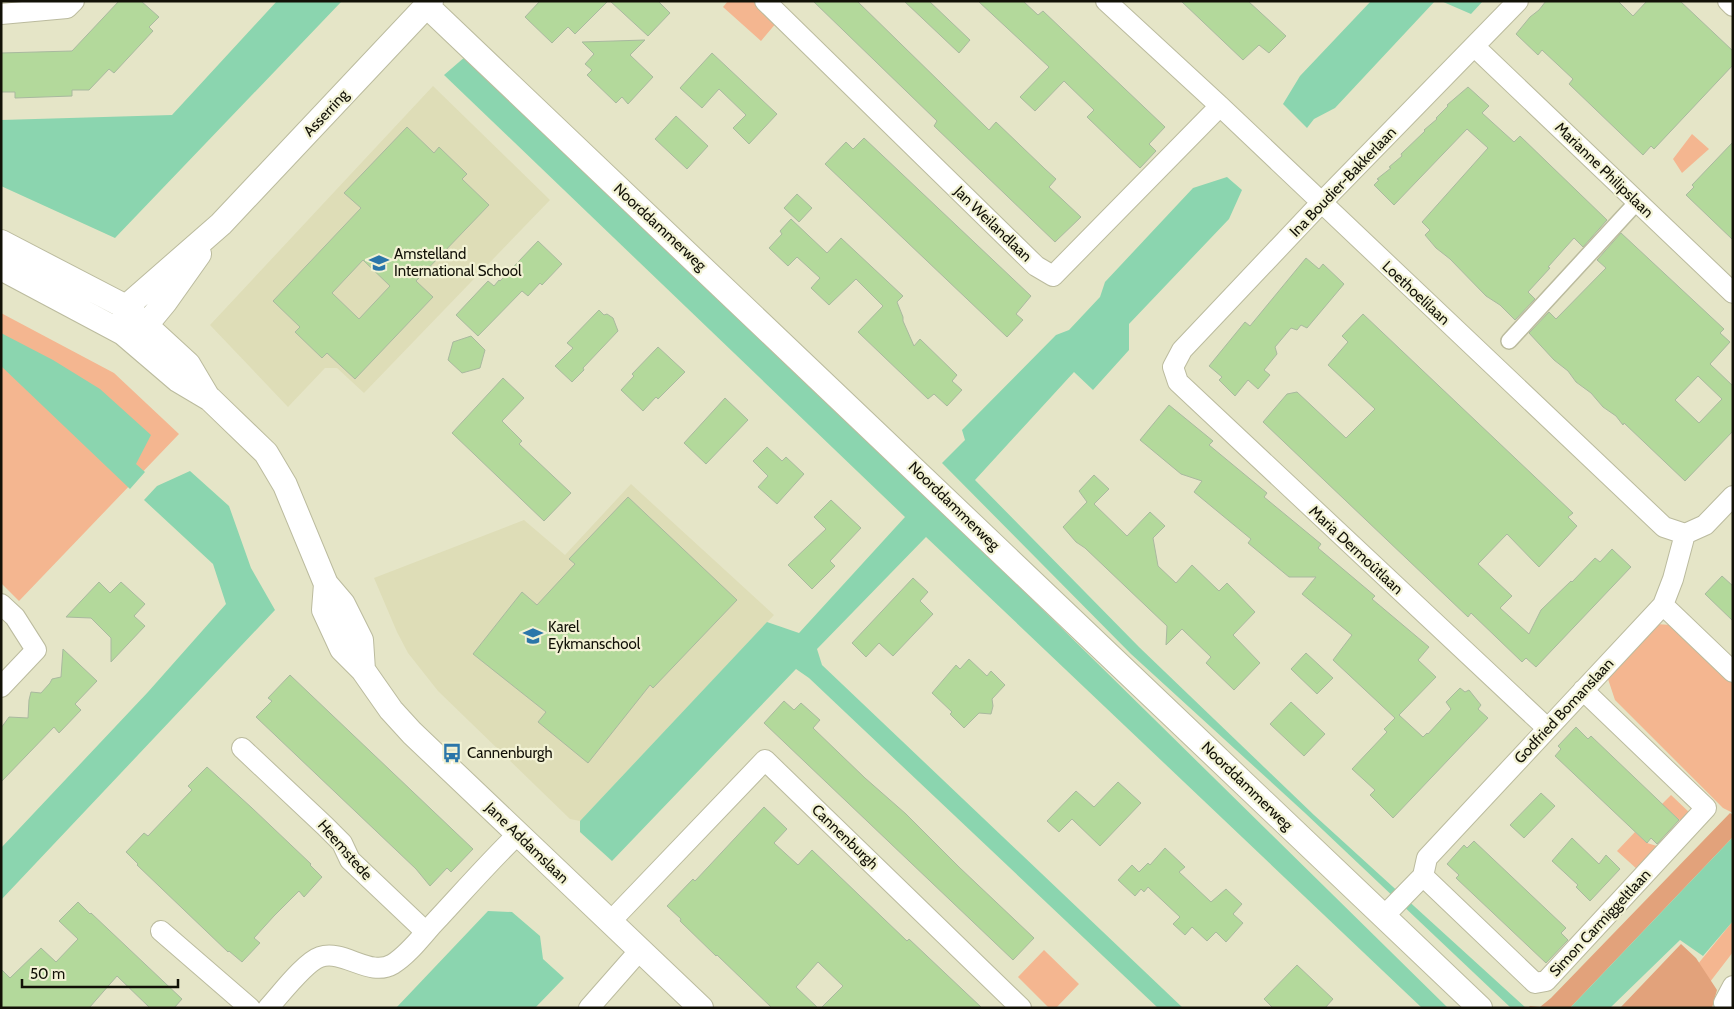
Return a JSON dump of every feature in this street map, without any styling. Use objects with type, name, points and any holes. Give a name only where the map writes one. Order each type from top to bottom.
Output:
[{"type":"street","points":[[1,14],[68,8],[74,1]]},
{"type":"street","name":"Jan Weilandlaan","points":[[765,1],[1036,266],[1053,276],[1220,106]]},
{"type":"street","name":"Loethoelilaan","points":[[1106,1],[1220,106],[1664,527],[1685,534]]},
{"type":"street","name":"Ina Boudier-Bakkerlaan","points":[[1173,367],[1182,350],[1321,203],[1518,1]]},
{"type":"street","points":[[1728,1],[1733,6]]},
{"type":"street","name":"Asserring","points":[[126,308],[221,224],[427,3]]},
{"type":"street","name":"Noorddammerweg","points":[[427,3],[1390,910],[1480,1008]]},
{"type":"street","name":"Marianne Philipslaan","points":[[1475,47],[1733,293]]},
{"type":"street","points":[[1509,341],[1637,202]]},
{"type":"street","name":"Asserring","points":[[146,325],[173,292],[221,224]]},
{"type":"street","points":[[1,242],[126,308],[146,325]]},
{"type":"street","points":[[1,268],[123,332],[146,325]]},
{"type":"street","points":[[123,332],[126,308]]},
{"type":"street","name":"Jane Addamslaan","points":[[146,325],[188,364],[210,399]]},
{"type":"street","name":"Jane Addamslaan","points":[[123,332],[178,380],[210,399],[266,453],[285,485],[326,584],[324,610],[342,649],[363,670],[391,710],[412,733],[701,1008]]},
{"type":"street","name":"Maria Dermoûtlaan","points":[[1173,367],[1178,382],[1547,728]]},
{"type":"street","points":[[1685,534],[1705,525],[1733,496]]},
{"type":"street","name":"Godfried Bomanslaan","points":[[1417,882],[1427,858],[1663,605],[1674,579],[1685,534]]},
{"type":"street","points":[[1,604],[15,617],[36,650],[1,687]]},
{"type":"street","points":[[1663,605],[1733,672]]},
{"type":"street","name":"Simon Carmiggeltlaan","points":[[1417,882],[1535,983],[1546,981],[1706,808],[1583,690]]},
{"type":"street","name":"Heemstede","points":[[242,748],[342,843],[350,860],[426,932]]},
{"type":"street","name":"Cannenburgh","points":[[610,922],[765,760],[1021,1008]]},
{"type":"street","points":[[268,1008],[310,962],[321,957],[343,957],[374,968],[383,968],[400,959],[518,834]]},
{"type":"street","points":[[1390,910],[1417,882]]},
{"type":"street","points":[[161,931],[250,1008]]},
{"type":"street","points":[[589,1008],[640,950]]},
{"type":"street","points":[[1726,1008],[1724,1003],[1733,986]]},
{"type":"shaded area","points":[[277,1],[342,1],[115,238],[1,186],[1,120],[172,115]]},
{"type":"shaded area","points":[[728,1],[753,1],[777,22],[761,41],[723,7]]},
{"type":"shaded area","points":[[1371,1],[1435,1],[1335,108],[1314,119],[1307,128],[1283,104],[1300,76]]},
{"type":"shaded area","points":[[1441,1],[1483,1],[1471,14]]},
{"type":"shaded area","points":[[466,56],[859,429],[1448,1008],[1422,1008],[926,537],[817,649],[822,665],[1183,1008],[1158,1008],[809,678],[796,669],[612,861],[580,832],[580,821],[767,622],[799,633],[905,517],[444,75]]},
{"type":"shaded area","name":"Amstelland International School","points":[[433,86],[550,200],[364,393],[337,368],[325,368],[288,407],[210,325]]},
{"type":"shaded area","points":[[1692,134],[1709,149],[1682,173],[1673,159]]},
{"type":"shaded area","points":[[1227,177],[1242,190],[1229,219],[1129,324],[1129,350],[1093,390],[1074,372],[975,480],[1139,647],[1314,815],[1526,1008],[1511,1008],[1305,813],[1131,654],[942,463],[965,440],[962,430],[1056,335],[1069,330],[1100,297],[1105,282],[1193,188]]},
{"type":"shaded area","points":[[1,313],[114,373],[179,434],[19,601],[1,583]]},
{"type":"shaded area","points":[[1,333],[53,360],[100,389],[151,435],[136,464],[145,472],[130,489],[1,366]]},
{"type":"shaded area","points":[[190,471],[229,506],[251,568],[275,610],[1,900],[1,848],[148,692],[226,604],[213,564],[144,500],[157,486]]},
{"type":"shaded area","points":[[631,484],[774,615],[580,821],[570,819],[438,691],[408,653],[374,578],[524,520],[565,555]]},
{"type":"shaded area","points":[[1655,624],[1672,625],[1733,683],[1733,813],[1723,808],[1615,700],[1606,673]]},
{"type":"shaded area","points":[[1671,795],[1691,814],[1683,823],[1673,814],[1659,807]]},
{"type":"shaded area","points":[[1730,813],[1733,815],[1733,837],[1570,1008],[1531,1008],[1529,1006],[1540,1007],[1551,998]]},
{"type":"shaded area","points":[[1635,832],[1647,843],[1660,847],[1638,870],[1617,851]]},
{"type":"shaded area","points":[[1733,837],[1733,921],[1703,956],[1680,940],[1610,1008],[1570,1008]]},
{"type":"shaded area","points":[[488,911],[512,912],[540,936],[543,959],[564,978],[535,1008],[396,1008]]},
{"type":"shaded area","points":[[1733,921],[1733,952],[1690,1008],[1662,1008]]},
{"type":"shaded area","points":[[1681,944],[1696,958],[1717,990],[1712,1008],[1620,1008]]},
{"type":"shaded area","points":[[1044,950],[1079,984],[1056,1008],[1049,1008],[1018,977]]},
{"type":"building","points":[[119,1],[141,1],[159,17],[149,27],[153,31],[114,73],[109,69],[89,90],[72,90],[72,96],[15,98],[15,92],[1,92],[1,53],[72,51]]},
{"type":"building","points":[[540,1],[608,1],[575,34],[568,27],[552,43],[525,17]]},
{"type":"building","points":[[610,1],[658,1],[670,13],[648,36]]},
{"type":"building","points":[[813,1],[857,1],[989,130],[996,122],[1056,179],[1049,187],[1081,217],[1055,242],[934,126],[937,121]]},
{"type":"building","points":[[904,1],[929,1],[970,40],[959,53]]},
{"type":"building","points":[[978,1],[1023,1],[1038,15],[1043,11],[1165,127],[1149,144],[1156,151],[1140,168],[1087,117],[1094,110],[1064,81],[1035,111],[1020,97],[1049,67]]},
{"type":"building","points":[[1181,1],[1248,1],[1286,36],[1269,53],[1259,45],[1243,60]]},
{"type":"building","points":[[1546,1],[1618,1],[1633,16],[1647,1],[1680,1],[1733,51],[1733,65],[1654,149],[1651,146],[1643,155],[1569,84],[1573,79],[1542,50],[1538,55],[1516,34]]},
{"type":"building","points":[[645,40],[630,55],[653,77],[628,104],[622,97],[616,103],[587,75],[592,70],[585,64],[594,54],[582,42]]},
{"type":"building","points":[[712,53],[777,114],[749,144],[733,128],[746,115],[719,89],[702,108],[680,88]]},
{"type":"building","points":[[1468,87],[1489,106],[1482,113],[1514,142],[1520,136],[1607,220],[1583,247],[1574,238],[1528,292],[1535,299],[1515,320],[1500,305],[1486,296],[1450,259],[1436,248],[1425,235],[1430,230],[1422,222],[1488,148],[1467,129],[1394,205],[1374,185],[1379,180],[1377,179],[1391,168],[1389,167],[1402,156],[1401,154],[1437,119],[1447,105]]},
{"type":"building","points":[[676,116],[708,146],[687,169],[655,139]]},
{"type":"building","points":[[407,127],[434,153],[439,147],[467,174],[462,179],[489,205],[416,281],[433,297],[355,379],[327,353],[322,358],[295,332],[300,327],[273,301],[361,208],[344,193]],"holes":[[[363,260],[390,286],[359,319],[332,293]]]},
{"type":"building","points":[[864,138],[1031,296],[1016,314],[1023,320],[1007,337],[825,164],[846,142],[853,149]]},
{"type":"building","points":[[1733,142],[1733,240],[1686,195],[1694,187],[1692,185]]},
{"type":"building","points":[[797,194],[812,208],[799,222],[784,208]]},
{"type":"building","points":[[791,219],[827,253],[841,238],[903,296],[897,302],[914,346],[920,339],[957,375],[952,381],[962,390],[947,406],[934,394],[928,399],[858,332],[883,306],[856,279],[829,305],[811,288],[820,278],[797,257],[788,266],[769,248],[782,234],[780,231]]},
{"type":"building","points":[[1621,233],[1724,329],[1720,333],[1730,342],[1710,364],[1733,386],[1733,431],[1685,481],[1624,423],[1623,425],[1616,416],[1603,407],[1591,393],[1576,382],[1568,371],[1554,360],[1529,333],[1549,312],[1556,319],[1606,268],[1597,260]],"holes":[[[1698,376],[1722,399],[1699,423],[1675,400]]]},
{"type":"building","points":[[538,241],[562,264],[542,285],[540,283],[528,296],[522,291],[478,336],[456,315],[488,281],[494,286],[500,281]]},
{"type":"building","points":[[1306,258],[1319,269],[1323,264],[1344,284],[1307,328],[1301,325],[1297,330],[1291,328],[1275,347],[1277,354],[1264,370],[1270,375],[1258,389],[1248,380],[1235,396],[1219,380],[1222,377],[1209,366],[1245,322],[1250,326]]},
{"type":"building","points":[[599,310],[604,315],[607,314],[613,318],[618,331],[572,382],[555,366],[573,348],[567,343]]},
{"type":"building","points":[[1363,314],[1573,513],[1568,517],[1577,526],[1539,567],[1507,534],[1478,564],[1512,596],[1500,608],[1529,634],[1541,610],[1595,558],[1600,562],[1612,549],[1631,567],[1536,667],[1526,658],[1522,662],[1471,613],[1468,617],[1263,422],[1287,394],[1297,392],[1346,438],[1375,409],[1328,365],[1348,342],[1342,336]]},
{"type":"building","points":[[471,336],[485,350],[480,368],[462,373],[448,360],[453,342]]},
{"type":"building","points":[[658,347],[685,372],[643,411],[621,390],[634,376],[632,374]]},
{"type":"building","points":[[503,378],[524,398],[502,421],[522,441],[519,444],[571,493],[544,521],[452,433]]},
{"type":"building","points":[[725,398],[748,420],[706,464],[684,443]]},
{"type":"building","points":[[1169,405],[1213,441],[1209,445],[1267,493],[1264,497],[1321,544],[1318,548],[1375,596],[1372,599],[1429,647],[1418,660],[1436,677],[1399,715],[1423,737],[1451,709],[1446,702],[1460,688],[1465,692],[1469,690],[1481,705],[1478,709],[1488,718],[1393,818],[1370,795],[1375,790],[1352,769],[1387,732],[1384,729],[1395,718],[1333,660],[1352,635],[1302,594],[1316,577],[1289,577],[1248,543],[1251,539],[1194,492],[1202,481],[1181,474],[1140,440]]},
{"type":"building","points":[[767,447],[782,461],[786,457],[804,474],[777,504],[758,487],[768,476],[753,461]]},
{"type":"building","points":[[1094,475],[1109,489],[1094,504],[1127,536],[1150,512],[1165,526],[1153,538],[1158,566],[1176,583],[1192,565],[1219,591],[1227,583],[1255,612],[1233,635],[1260,663],[1234,690],[1206,663],[1211,657],[1182,629],[1166,645],[1167,626],[1085,548],[1076,542],[1063,527],[1087,502],[1079,491]]},
{"type":"building","points":[[628,497],[737,600],[653,688],[650,685],[588,763],[538,722],[546,712],[473,654],[522,592],[537,605],[575,564],[569,559]]},
{"type":"building","points":[[831,500],[861,528],[830,561],[835,566],[812,589],[788,565],[826,529],[814,517]]},
{"type":"building","points":[[1722,576],[1733,586],[1733,621],[1705,594]]},
{"type":"building","points":[[913,578],[928,592],[920,601],[933,614],[893,656],[879,643],[866,657],[852,643]]},
{"type":"building","points":[[99,582],[110,593],[121,582],[145,604],[134,616],[145,626],[111,662],[111,638],[91,618],[66,617]]},
{"type":"building","points":[[63,649],[97,681],[75,704],[81,710],[59,733],[54,727],[1,782],[1,728],[9,717],[28,718],[31,692],[41,693],[52,679],[61,677]]},
{"type":"building","points":[[1306,653],[1333,678],[1317,694],[1291,669]]},
{"type":"building","points":[[969,659],[987,676],[991,671],[1005,685],[992,699],[991,714],[979,713],[964,728],[950,714],[952,712],[932,693],[956,665],[960,669]]},
{"type":"building","points":[[290,675],[473,849],[451,872],[447,868],[430,886],[416,869],[256,717],[272,701],[268,698]]},
{"type":"building","points":[[784,701],[794,710],[801,703],[820,720],[813,728],[906,814],[1034,938],[1013,960],[764,723]]},
{"type":"building","points":[[1291,702],[1325,734],[1304,756],[1270,724]]},
{"type":"building","points":[[1576,727],[1588,739],[1591,736],[1679,820],[1657,844],[1651,838],[1647,843],[1555,756],[1561,749],[1558,746]]},
{"type":"building","points":[[207,767],[311,864],[322,877],[304,897],[299,891],[274,916],[254,938],[260,943],[242,962],[228,952],[137,865],[126,852],[144,833],[148,836],[192,790],[188,786]]},
{"type":"building","points":[[1118,782],[1141,803],[1100,846],[1072,819],[1059,832],[1047,821],[1076,791],[1094,807]]},
{"type":"building","points":[[1541,793],[1555,806],[1524,838],[1510,825]]},
{"type":"building","points":[[764,807],[787,829],[774,843],[798,865],[812,850],[907,941],[909,939],[982,1008],[821,1008],[843,986],[818,962],[796,987],[818,1008],[772,1008],[716,956],[667,906],[693,879],[695,881]]},
{"type":"building","points":[[1572,838],[1599,864],[1606,855],[1620,869],[1590,901],[1576,887],[1578,885],[1552,861]]},
{"type":"building","points":[[1474,841],[1566,928],[1561,933],[1568,940],[1546,963],[1456,878],[1459,875],[1447,864],[1464,845],[1467,848]]},
{"type":"building","points":[[1165,848],[1185,867],[1179,872],[1211,902],[1226,889],[1242,904],[1233,914],[1243,923],[1226,942],[1216,932],[1207,941],[1192,927],[1185,935],[1173,924],[1180,917],[1148,887],[1144,892],[1141,889],[1135,896],[1118,880],[1132,865],[1139,872],[1148,863],[1150,865]]},
{"type":"building","points":[[78,902],[182,999],[174,1008],[150,1008],[117,976],[89,1008],[1,1008],[1,969],[10,978],[41,948],[56,962],[78,939],[59,921]]},
{"type":"building","points":[[1297,965],[1333,999],[1325,1008],[1273,1008],[1264,999]]},
{"type":"place","name":"Amstelland International School","points":[[379,263]]},
{"type":"place","name":"Karel Eykmanschool","points":[[533,636]]},
{"type":"place","name":"Cannenburgh","points":[[452,753]]}]
